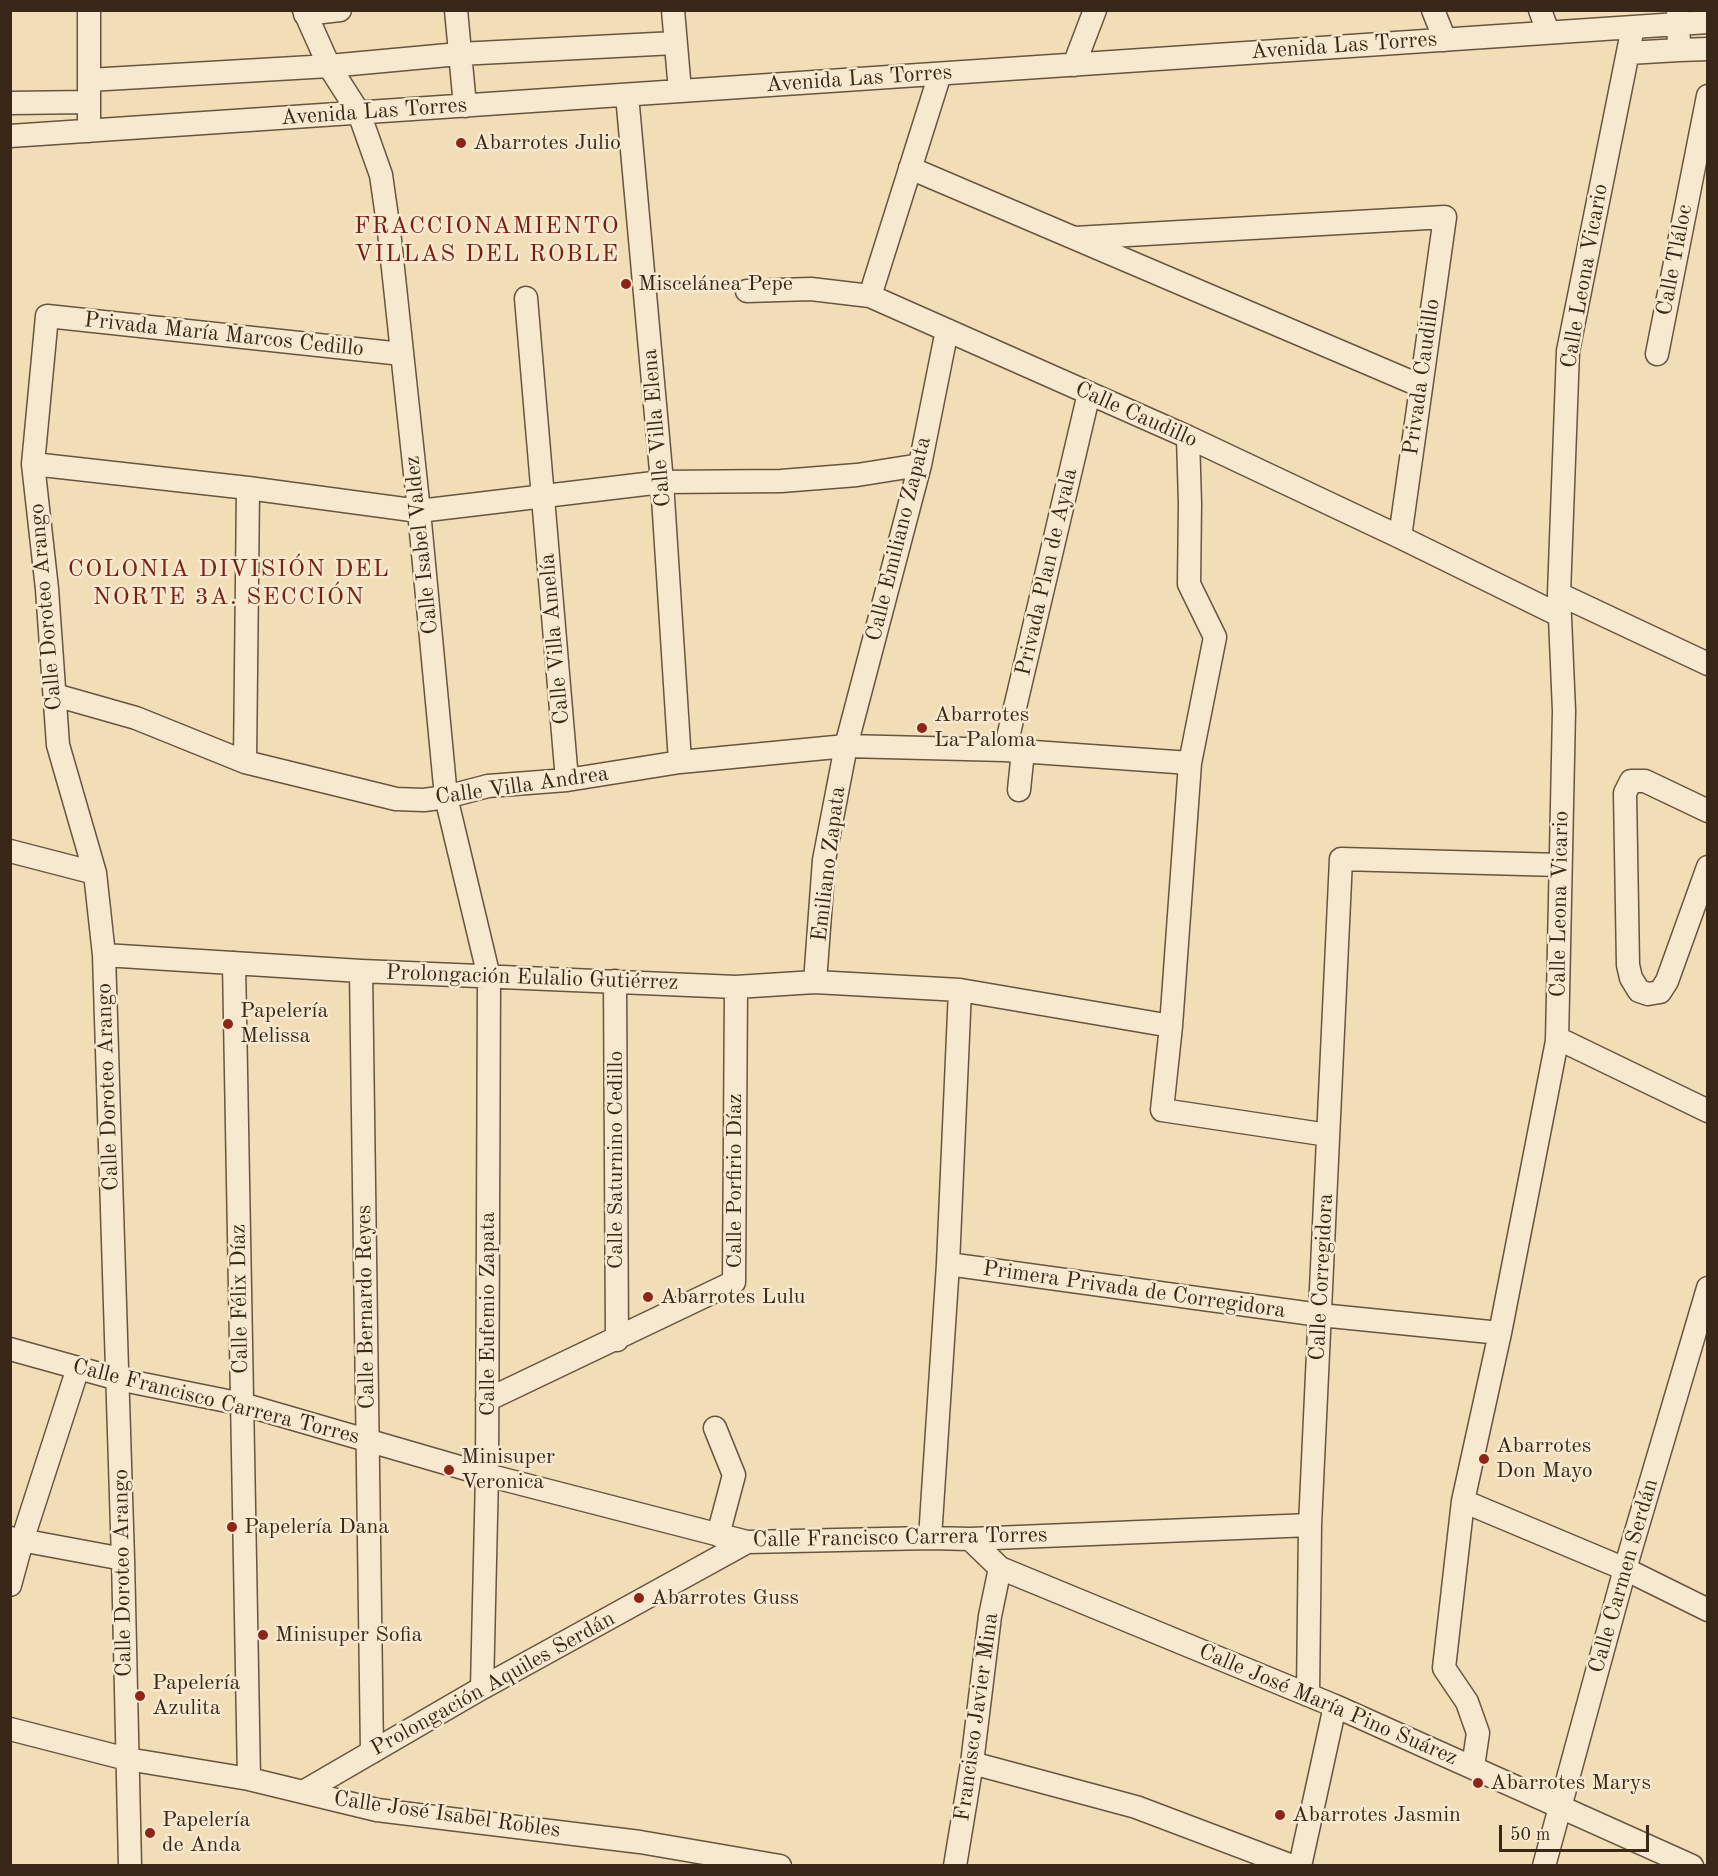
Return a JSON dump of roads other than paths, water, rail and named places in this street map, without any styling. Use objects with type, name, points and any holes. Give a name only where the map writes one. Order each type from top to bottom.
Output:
[{"type":"street","points":[[89,10],[89,131]]},
{"type":"street","points":[[304,12],[340,10]]},
{"type":"street","points":[[456,10],[465,106]]},
{"type":"street","points":[[673,10],[680,91]]},
{"type":"street","points":[[1074,64],[1095,10]]},
{"type":"street","points":[[1433,10],[1445,40]]},
{"type":"street","points":[[1540,10],[1548,32]]},
{"type":"street","name":"Calle Isabel Valdez","points":[[304,12],[329,66],[359,113],[381,174],[419,511],[446,797],[489,977]]},
{"type":"street","points":[[1678,17],[1679,50]]},
{"type":"street","name":"Avenida Las Torres","points":[[10,136],[1634,27],[1678,17],[1707,22]]},
{"type":"street","name":"Calle Leona Vicario","points":[[1473,1767],[1478,1733],[1467,1702],[1444,1668],[1463,1501],[1500,1333],[1557,1038],[1564,711],[1559,605],[1568,351],[1634,27]]},
{"type":"street","points":[[10,103],[89,91],[459,54],[675,43]]},
{"type":"street","points":[[1628,53],[1707,49]]},
{"type":"street","points":[[870,296],[940,74]]},
{"type":"street","name":"Calle Villa Elena","points":[[627,94],[662,482],[681,762]]},
{"type":"street","name":"Calle Tláloc","points":[[1656,354],[1707,96]]},
{"type":"street","points":[[910,168],[1421,386]]},
{"type":"street","name":"Privada Caudillo","points":[[1075,238],[1445,217],[1400,537]]},
{"type":"street","name":"Calle Caudillo","points":[[747,291],[812,289],[870,296],[1188,437],[1400,537],[1559,605],[1707,664]]},
{"type":"street","name":"Calle Villa Amelía","points":[[526,298],[567,780]]},
{"type":"street","name":"Privada María Marcos Cedillo","points":[[47,316],[402,354]]},
{"type":"street","name":"Calle Doroteo Arango","points":[[47,316],[33,464],[47,589],[58,745],[96,873],[104,955],[118,1379],[130,1866]]},
{"type":"street","name":"Calle Emiliano Zapata","points":[[846,746],[920,465],[947,330]]},
{"type":"street","name":"Privada Plan de Ayala","points":[[1019,790],[1014,750],[1089,393]]},
{"type":"street","points":[[1188,437],[1189,584],[1215,637],[1190,764],[1171,1026],[1162,1110],[1328,1135]]},
{"type":"street","points":[[33,464],[248,488],[419,511],[662,482],[782,481],[857,475],[920,465]]},
{"type":"street","points":[[245,762],[248,488]]},
{"type":"street","name":"Calle Villa Andrea","points":[[55,695],[136,717],[245,762],[396,799],[424,800],[488,786],[567,780],[681,762],[846,746],[1014,750],[1190,764]]},
{"type":"street","name":"Emiliano Zapata","points":[[815,982],[824,860],[846,746]]},
{"type":"street","points":[[1707,811],[1645,781],[1631,781],[1625,793],[1628,964],[1630,978],[1639,991],[1648,994],[1660,992],[1667,981],[1707,867]]},
{"type":"street","points":[[10,851],[96,873]]},
{"type":"street","name":"Calle Corregidora","points":[[1308,1695],[1310,1525],[1341,859],[1560,866]]},
{"type":"street","name":"Prolongación Eulalio Gutiérrez","points":[[104,955],[489,977],[736,987],[815,982],[960,990],[1171,1026]]},
{"type":"street","name":"Calle Félix Díaz","points":[[234,963],[249,1779]]},
{"type":"street","name":"Calle Bernardo Reyes","points":[[361,971],[372,1752]]},
{"type":"street","name":"Calle Eufemio Zapata","points":[[482,1688],[487,1475],[489,977]]},
{"type":"street","name":"Calle Saturnino Cedillo","points":[[615,981],[617,1340]]},
{"type":"street","name":"Calle Porfirio Díaz","points":[[487,1400],[617,1340],[734,1282],[736,987]]},
{"type":"street","points":[[930,1538],[948,1264],[960,990]]},
{"type":"street","points":[[1557,1038],[1707,1111]]},
{"type":"street","name":"Primera Privada de Corregidora","points":[[948,1264],[1320,1315],[1500,1333]]},
{"type":"street","name":"Calle Carmen Serdán","points":[[1544,1866],[1625,1569],[1707,1288]]},
{"type":"street","name":"Calle Francisco Carrera Torres","points":[[10,1349],[118,1379],[242,1404],[487,1475],[747,1542],[970,1539],[1310,1525]]},
{"type":"street","points":[[10,1585],[16,1540],[78,1368]]},
{"type":"street","points":[[715,1428],[734,1475],[718,1535]]},
{"type":"street","points":[[1463,1501],[1625,1569],[1707,1610]]},
{"type":"street","name":"Calle José María Pino Suárez","points":[[970,1539],[1000,1568],[1335,1706],[1692,1866]]},
{"type":"street","points":[[16,1540],[123,1558]]},
{"type":"street","name":"Prolongación Aquiles Serdán","points":[[303,1792],[482,1688],[747,1542]]},
{"type":"street","name":"Francisco Javier Mina","points":[[955,1866],[972,1763],[990,1616],[1000,1568]]},
{"type":"street","points":[[1300,1866],[1335,1706]]},
{"type":"street","name":"Calle José Isabel Robles","points":[[10,1729],[127,1760],[249,1779],[377,1810],[639,1842],[780,1866]]},
{"type":"street","points":[[972,1763],[1137,1807],[1292,1866]]},
{"type":"place","name":"Abarrotes Julio","points":[[461,143]]},
{"type":"place","name":"Miscelánea Pepe","points":[[626,284]]},
{"type":"place","name":"Abarrotes La Paloma","points":[[922,728]]},
{"type":"place","name":"Papelería Melissa","points":[[228,1024]]},
{"type":"place","name":"Abarrotes Lulu","points":[[648,1297]]},
{"type":"place","name":"Abarrotes Don Mayo","points":[[1484,1459]]},
{"type":"place","name":"Minisuper Veronica","points":[[449,1470]]},
{"type":"place","name":"Papelería Dana","points":[[232,1527]]},
{"type":"place","name":"Abarrotes Guss","points":[[639,1598]]},
{"type":"place","name":"Minisuper Sofia","points":[[263,1635]]},
{"type":"place","name":"Papelería Azulita","points":[[140,1696]]},
{"type":"place","name":"Abarrotes Marys","points":[[1478,1783]]},
{"type":"place","name":"Abarrotes Jasmin","points":[[1280,1815]]},
{"type":"place","name":"Papelería de Anda","points":[[150,1833]]},
{"type":"district","name":"FRACCIONAMIENTO VILLAS DEL ROBLE","points":[[487,241]]},
{"type":"district","name":"COLONIA DIVISIÓN DEL NORTE 3A. SECCIÓN","points":[[229,584]]}]
